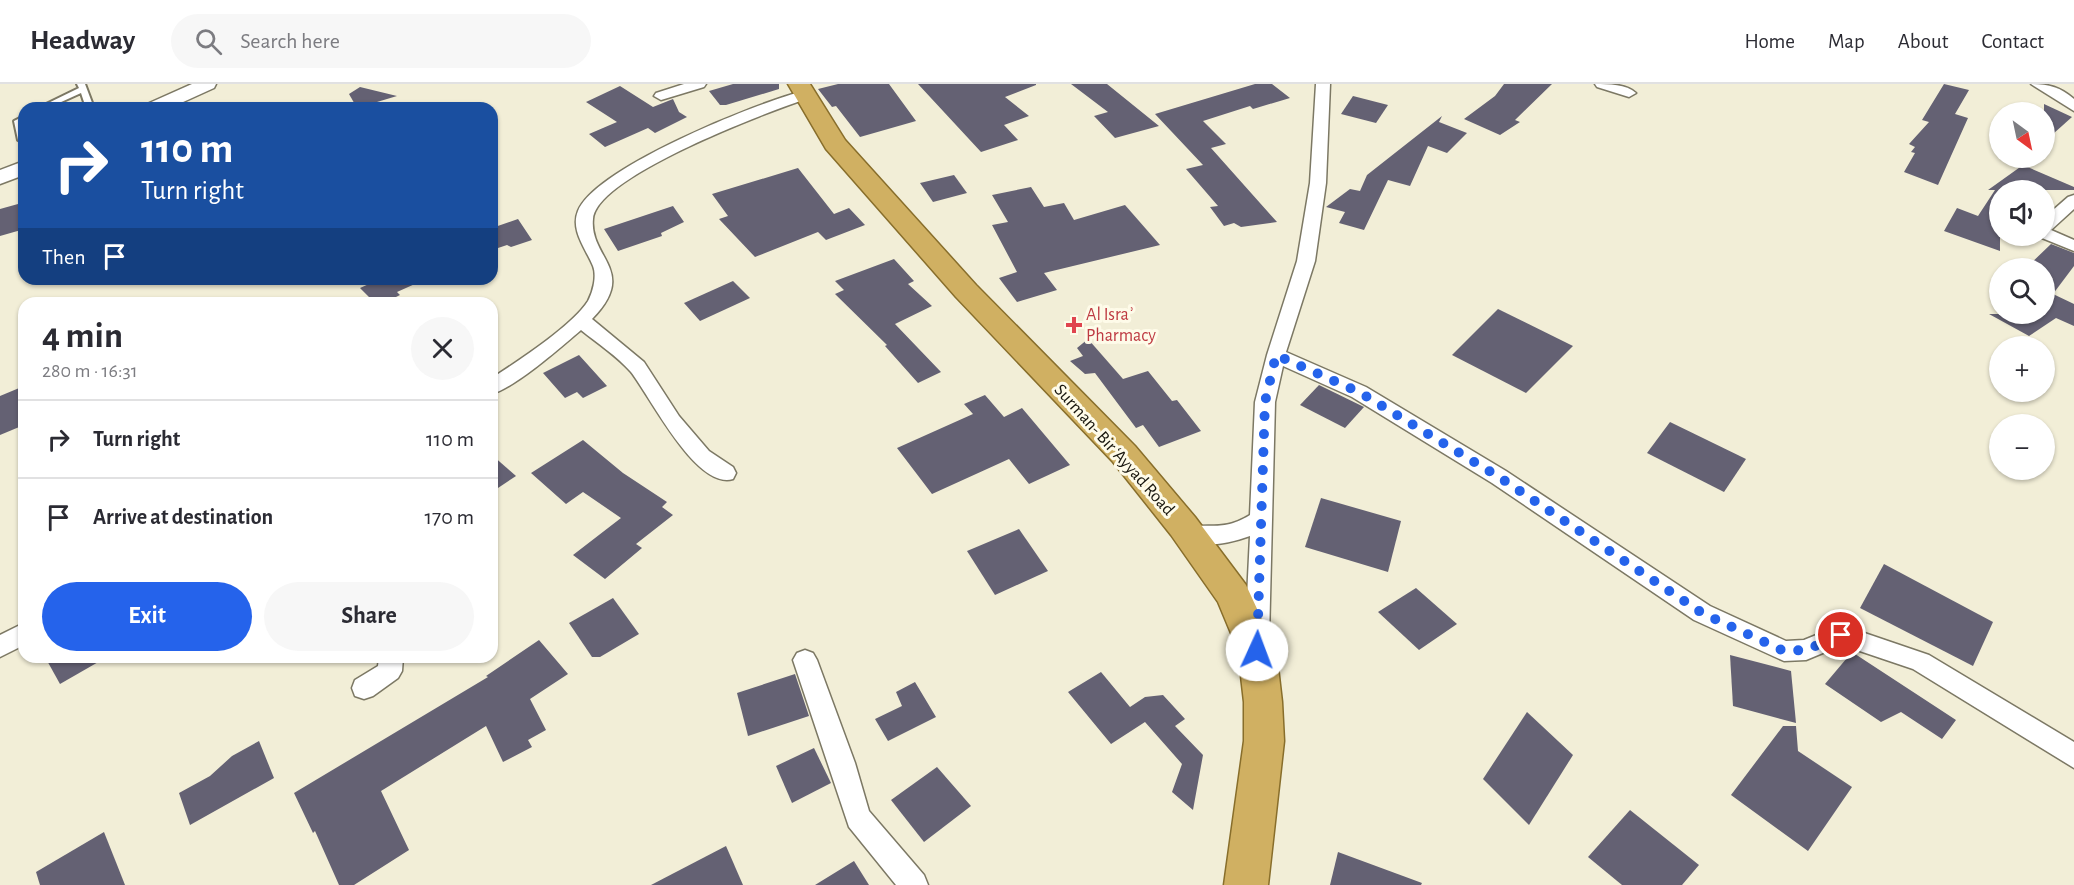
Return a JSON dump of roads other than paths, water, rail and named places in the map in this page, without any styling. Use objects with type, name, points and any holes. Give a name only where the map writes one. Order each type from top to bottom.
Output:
[{"type":"highway","name":"Surman- Bir ‘Ayyad Road","points":[[802,89],[835,144],[966,291],[1124,454],[1189,535],[1233,595],[1257,650],[1264,741],[1246,885]]},
{"type":"street","points":[[167,102],[207,84]]},
{"type":"street","points":[[661,96],[699,84]]},
{"type":"street","points":[[1257,650],[1265,402],[1276,355],[1306,261],[1318,183],[1323,84]]},
{"type":"street","points":[[1602,84],[1629,93]]},
{"type":"street","points":[[2038,84],[2061,95],[2074,107]]},
{"type":"street","points":[[498,382],[580,320],[597,302],[604,273],[584,226],[586,210],[603,192],[640,166],[704,132],[802,89]]},
{"type":"street","points":[[0,178],[18,170]]},
{"type":"street","points":[[2055,217],[2074,200]]},
{"type":"street","points":[[2055,238],[2074,246]]},
{"type":"street","points":[[580,320],[637,367],[672,421],[702,456],[726,473]]},
{"type":"street","points":[[1276,355],[1359,392],[1490,471],[1702,613],[1784,651],[1806,650],[1841,635],[1921,662],[2074,756]]},
{"type":"street","points":[[1189,535],[1209,536],[1236,533],[1261,519]]},
{"type":"street","points":[[0,647],[18,636]]},
{"type":"street","points":[[806,660],[842,763],[858,818],[914,885]]},
{"type":"street","points":[[364,688],[390,670],[391,663]]},
{"type":"lane","points":[[53,102],[82,87],[88,102]]},
{"type":"place","name":"Al Israʾ Pharmacy","points":[[1074,325]]}]
